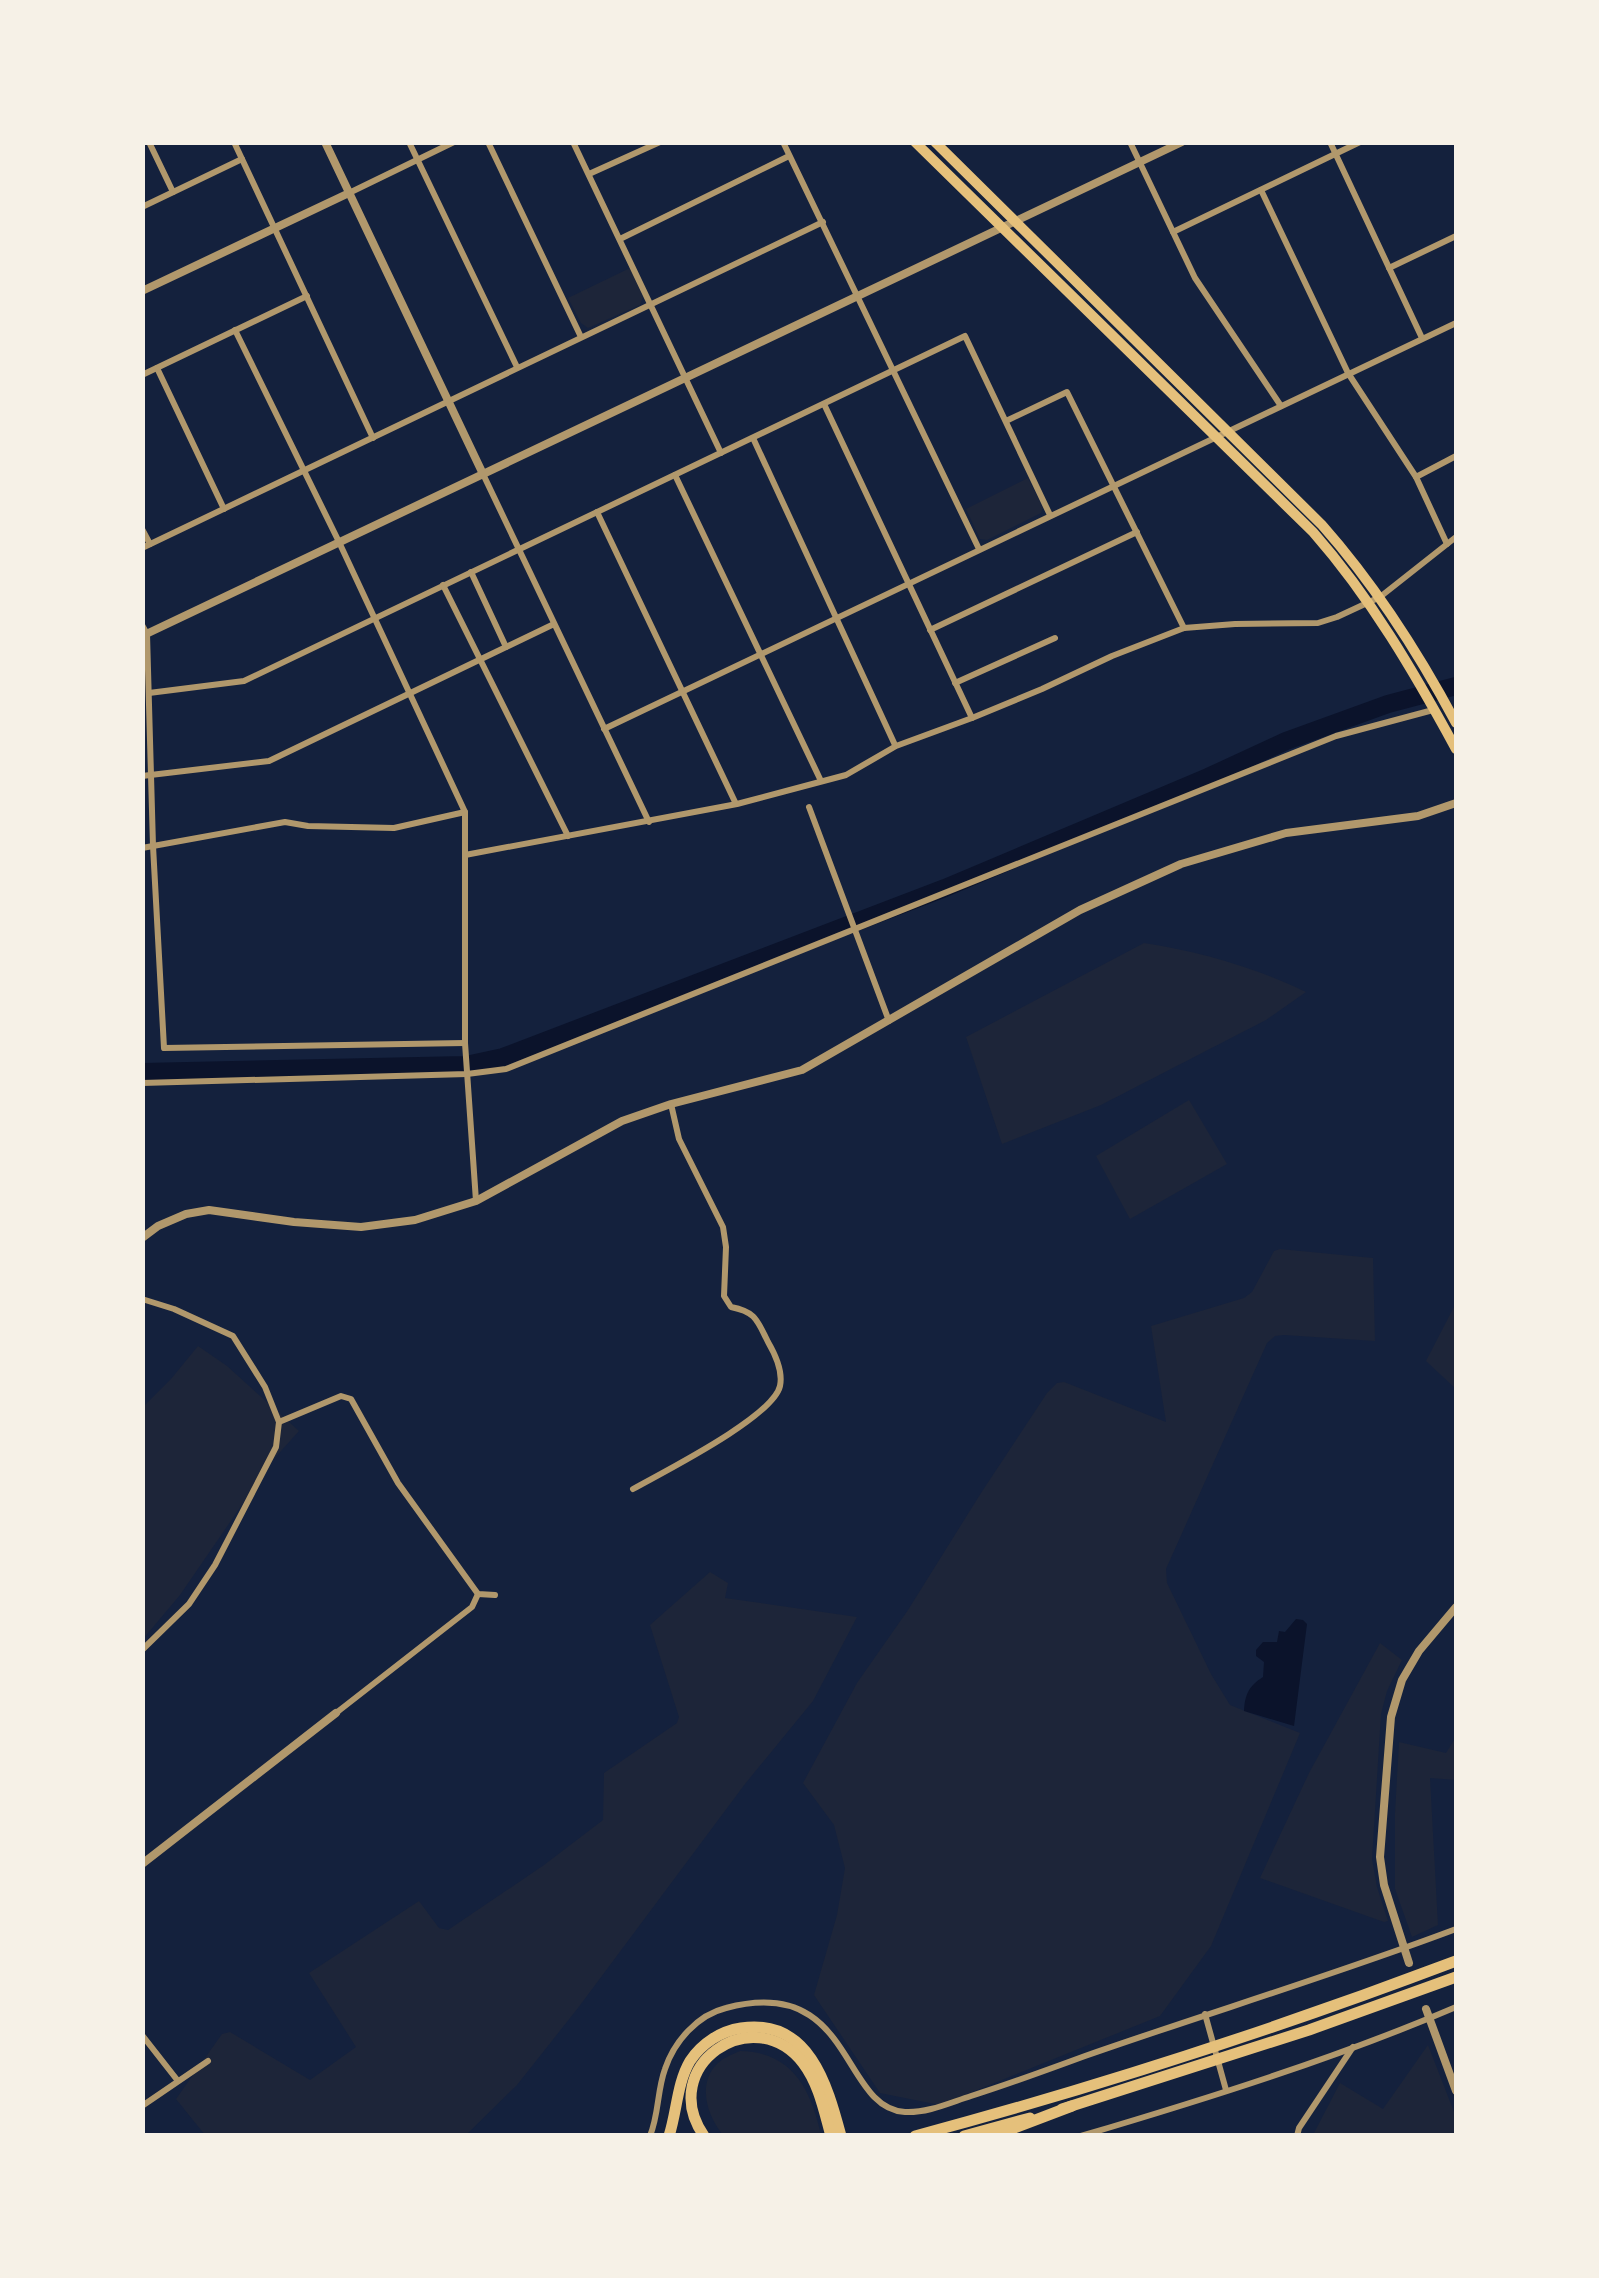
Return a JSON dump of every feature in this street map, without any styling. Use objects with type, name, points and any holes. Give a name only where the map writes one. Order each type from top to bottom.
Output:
[{"type":"highway","points":[[915,2136],[1156,2066],[1456,1961]]},
{"type":"highway","points":[[964,2136],[1160,2080],[1456,1977]]},
{"type":"highway","points":[[669,2136],[690,2062],[711,2039],[726,2031],[756,2026],[787,2034],[809,2054],[825,2082],[835,2133]]},
{"type":"highway","points":[[704,2136],[697,2126],[690,2097],[697,2070],[716,2048],[755,2037],[782,2044],[802,2061],[816,2084],[835,2133]]},
{"type":"highway","points":[[994,2136],[1072,2106]]},
{"type":"main road","points":[[916,142],[1002,228],[1322,525],[1349,556],[1456,749]]},
{"type":"main road","points":[[936,142],[1222,434]]},
{"type":"main road","points":[[1374,600],[1412,644],[1456,724]]},
{"type":"street","points":[[150,142],[173,192]]},
{"type":"street","points":[[234,142],[374,438]]},
{"type":"street","points":[[325,142],[649,822]]},
{"type":"street","points":[[409,142],[517,367]]},
{"type":"street","points":[[142,291],[454,142]]},
{"type":"street","points":[[488,142],[581,337]]},
{"type":"street","points":[[574,142],[722,453]]},
{"type":"street","points":[[588,174],[660,142]]},
{"type":"street","points":[[783,142],[979,549]]},
{"type":"street","points":[[1130,142],[1195,278],[1281,406]]},
{"type":"street","points":[[466,1042],[164,1048],[147,775],[144,632],[1182,142]]},
{"type":"street","points":[[1330,142],[1422,338]]},
{"type":"street","points":[[1173,232],[1360,142]]},
{"type":"street","points":[[619,239],[789,156]]},
{"type":"street","points":[[142,207],[242,160]]},
{"type":"street","points":[[1261,190],[1348,373],[1416,477],[1447,544]]},
{"type":"street","points":[[142,529],[146,546],[822,222]]},
{"type":"street","points":[[1390,268],[1456,236]]},
{"type":"street","points":[[142,375],[306,296]]},
{"type":"street","points":[[604,729],[1456,322]]},
{"type":"street","points":[[235,330],[465,812],[466,1074],[476,1201]]},
{"type":"street","points":[[148,693],[244,681],[965,336],[1050,515]]},
{"type":"street","points":[[157,368],[224,509]]},
{"type":"street","points":[[1006,421],[1067,392],[1184,628]]},
{"type":"street","points":[[824,404],[972,718]]},
{"type":"street","points":[[753,438],[896,746]]},
{"type":"street","points":[[1416,477],[1456,456]]},
{"type":"street","points":[[675,475],[822,780]]},
{"type":"street","points":[[597,512],[737,804]]},
{"type":"street","points":[[930,630],[1137,532]]},
{"type":"street","points":[[465,856],[737,804],[846,774],[896,746],[1042,690],[1112,656],[1184,628],[1318,623],[1337,617],[1374,600],[1456,536]]},
{"type":"street","points":[[471,572],[506,647]]},
{"type":"street","points":[[444,585],[568,836]]},
{"type":"street","points":[[147,775],[269,761],[554,624]]},
{"type":"street","points":[[955,683],[1055,638]]},
{"type":"street","points":[[142,1083],[506,1070],[1336,736],[1435,709]]},
{"type":"street","points":[[142,1238],[186,1214],[209,1210],[362,1227],[415,1220],[476,1201],[622,1121],[802,1070],[1080,910],[1181,864],[1286,833],[1418,816],[1456,803]]},
{"type":"street","points":[[809,807],[889,1022]]},
{"type":"street","points":[[142,848],[285,822],[394,828],[465,812]]},
{"type":"street","points":[[634,1489],[752,1418],[776,1396],[781,1374],[756,1318],[748,1311],[730,1307],[724,1296],[723,1227],[679,1138],[671,1104]]},
{"type":"street","points":[[142,1299],[234,1336],[266,1387],[278,1422],[276,1447],[215,1565],[189,1604],[142,1650]]},
{"type":"street","points":[[278,1422],[341,1396],[351,1399],[398,1483],[478,1594]]},
{"type":"street","points":[[478,1594],[495,1595]]},
{"type":"street","points":[[142,1864],[472,1607],[478,1594]]},
{"type":"street","points":[[1409,1962],[1384,1886],[1380,1856],[1392,1717],[1402,1680],[1419,1651],[1456,1607]]},
{"type":"street","points":[[650,2136],[665,2068],[684,2034],[696,2022],[722,2008],[757,2002],[792,2007],[818,2020],[870,2092],[884,2105],[898,2112],[918,2112],[1456,1929]]},
{"type":"street","points":[[1081,2136],[1171,2110],[1456,2007]]},
{"type":"street","points":[[1426,2009],[1456,2091]]},
{"type":"street","points":[[1205,2014],[1226,2090]]},
{"type":"street","points":[[142,2034],[178,2081]]},
{"type":"street","points":[[1297,2136],[1354,2046]]},
{"type":"street","points":[[142,2106],[208,2062]]},
{"type":"shaded area","points":[[630,268],[643,297],[640,305],[588,328],[581,323],[568,298]]},
{"type":"shaded area","points":[[1028,478],[1043,508],[1041,513],[987,540],[980,539],[966,509]]},
{"type":"shaded area","points":[[1144,943],[1227,962],[1306,992],[1266,1020],[1101,1105],[1002,1144],[966,1037]]},
{"type":"shaded area","points":[[1189,1100],[1227,1164],[1130,1219],[1096,1156]]},
{"type":"shaded area","points":[[1274,1251],[1373,1258],[1375,1341],[1284,1335],[1267,1343],[1166,1569],[1167,1583],[1230,1705],[1300,1733],[1211,1946],[1160,2016],[940,2105],[880,2093],[814,1995],[837,1915],[845,1868],[834,1825],[803,1783],[857,1683],[1047,1393],[1064,1382],[1166,1422],[1151,1326],[1244,1298],[1252,1292]]},
{"type":"shaded area","points":[[1456,1303],[1456,1389],[1426,1361]]},
{"type":"shaded area","points":[[198,1346],[227,1366],[299,1431],[272,1461],[180,1595],[143,1639],[143,1407]]},
{"type":"shaded area","points":[[710,1572],[728,1583],[725,1598],[857,1617],[813,1701],[745,1784],[517,2085],[466,2135],[205,2135],[176,2099],[222,2034],[230,2032],[310,2080],[356,2047],[309,1973],[419,1901],[439,1928],[448,1930],[603,1820],[604,1773],[677,1723],[679,1717],[650,1625]]},
{"type":"shaded area","points":[[1296,1619],[1307,1624],[1294,1726],[1244,1711],[1249,1691],[1263,1677],[1264,1662],[1256,1656],[1256,1650],[1263,1642],[1277,1642],[1279,1631],[1285,1632]]},
{"type":"shaded area","points":[[1380,1643],[1402,1660],[1381,1714],[1372,1859],[1388,1921],[1384,1922],[1260,1878],[1309,1773]]},
{"type":"shaded area","points":[[1456,1737],[1456,1780],[1430,1778],[1438,1925],[1412,1937],[1395,1889],[1399,1742],[1446,1753]]},
{"type":"shaded area","points":[[1428,2045],[1456,2117],[1456,2135],[1313,2135],[1340,2083],[1383,2109]]},
{"type":"shaded area","points":[[740,2051],[773,2058],[796,2076],[805,2088],[821,2135],[723,2135],[706,2100],[707,2081],[717,2064]]},
{"type":"waterway","points":[[142,1072],[466,1065],[503,1057],[945,888],[1286,741],[1388,704],[1456,686]]}]
